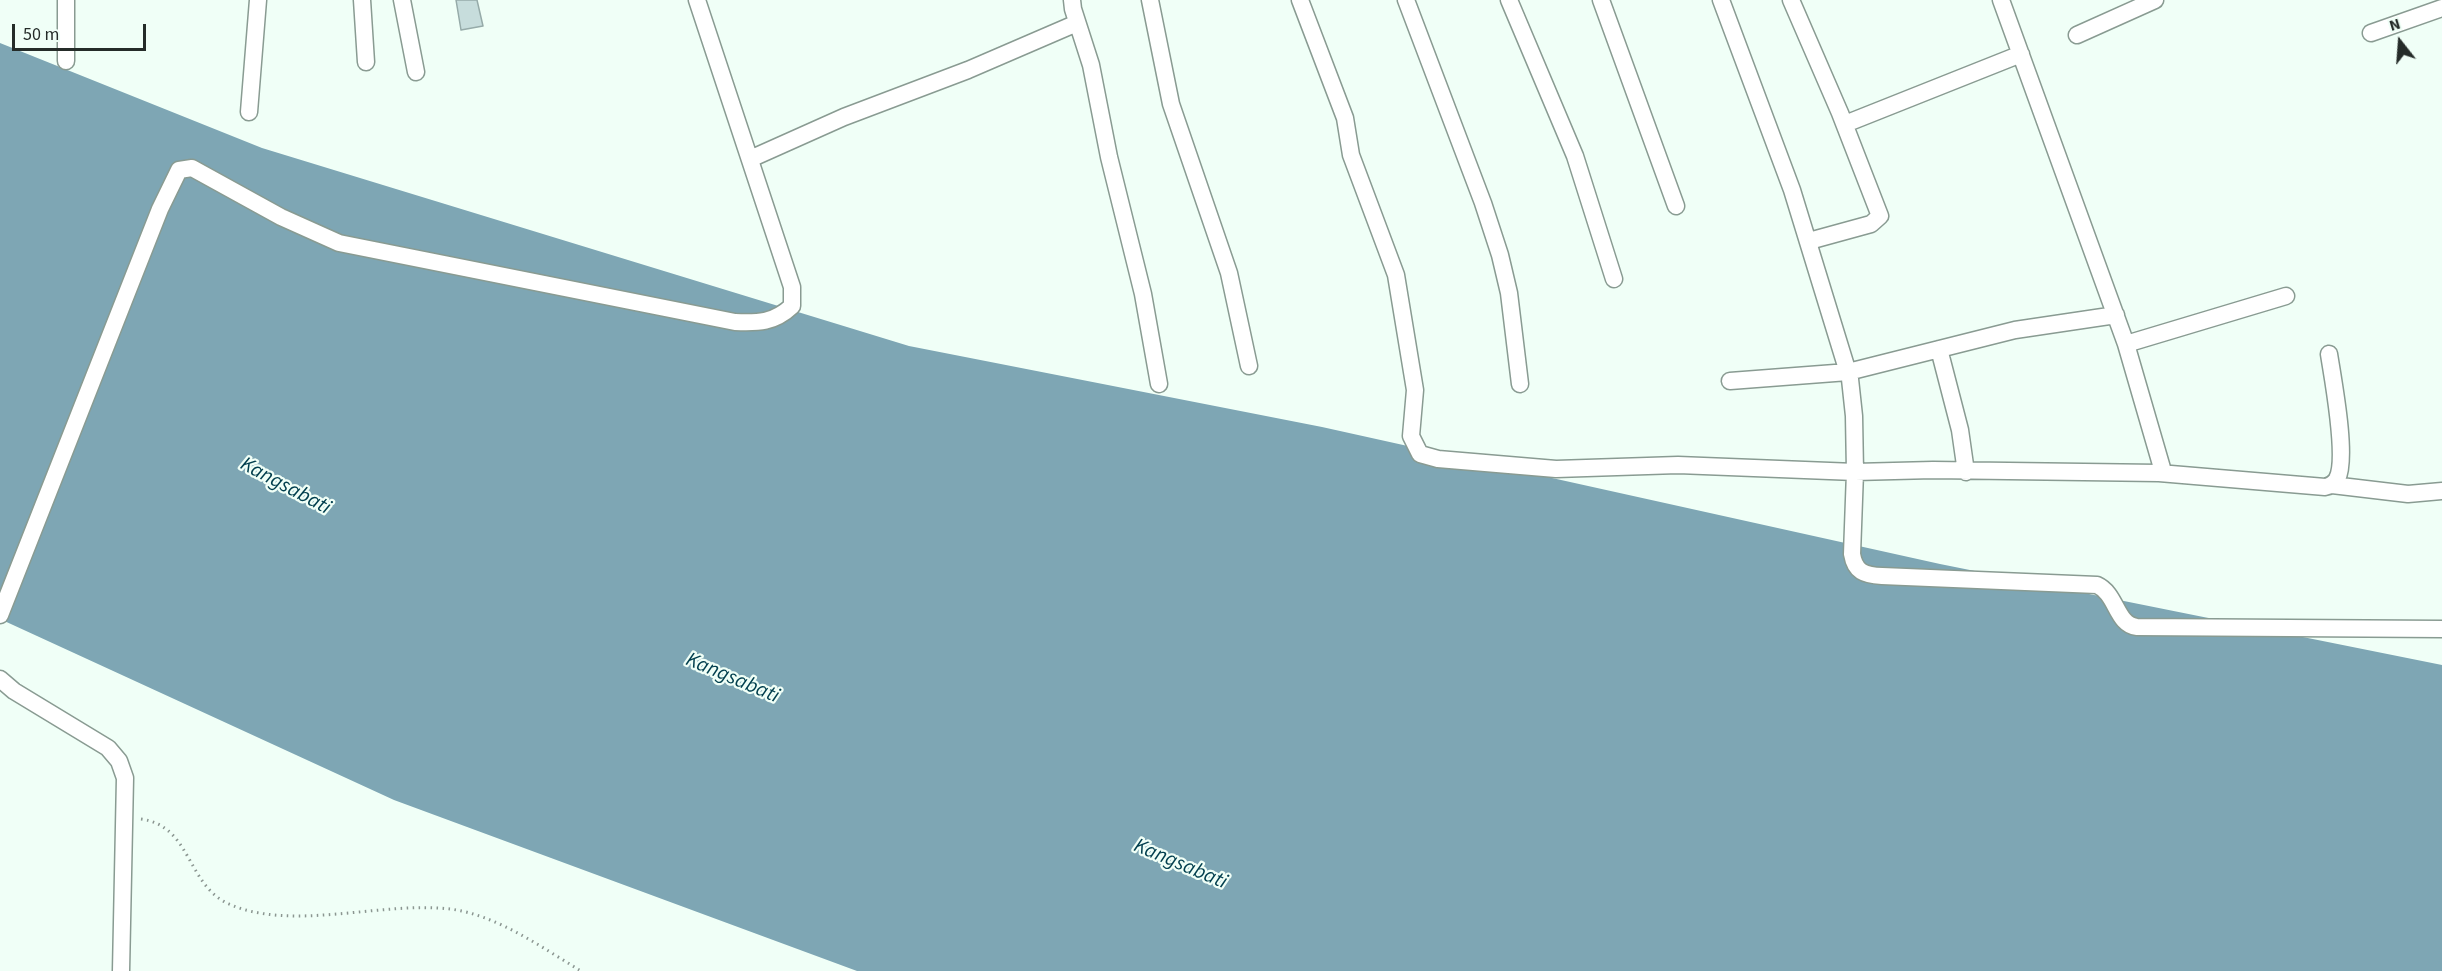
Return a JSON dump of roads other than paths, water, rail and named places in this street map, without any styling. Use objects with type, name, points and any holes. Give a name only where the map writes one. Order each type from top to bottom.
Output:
[{"type":"street","points":[[66,0],[66,61]]},
{"type":"street","points":[[249,111],[258,0]]},
{"type":"street","points":[[362,0],[366,62]]},
{"type":"street","points":[[402,0],[416,72]]},
{"type":"street","points":[[0,615],[160,209],[179,170],[192,168],[280,217],[339,243],[735,322],[764,323],[781,316],[792,306],[792,287],[698,0]]},
{"type":"street","points":[[1072,0],[1090,65],[1108,157],[1143,294],[1159,384]]},
{"type":"street","points":[[1150,0],[1171,104],[1229,273],[1249,366]]},
{"type":"street","points":[[1300,0],[1346,118],[1351,155],[1396,275],[1415,390],[1411,436],[1420,454],[1438,459],[1557,469],[1678,465],[1855,472],[1933,470],[2159,473],[2235,481],[2325,487],[2332,485],[2408,494],[2442,491]]},
{"type":"street","points":[[1406,0],[1483,203],[1500,255],[1509,293],[1520,384]]},
{"type":"street","points":[[1509,0],[1575,156],[1614,279]]},
{"type":"street","points":[[1601,0],[1676,206]]},
{"type":"street","points":[[1721,0],[1809,241],[1848,372],[1854,416],[1855,472],[1852,554],[1854,566],[1860,572],[1870,575],[2097,585],[2106,589],[2125,623],[2137,627],[2442,629]]},
{"type":"street","points":[[1791,0],[1845,124],[1880,216],[1870,224],[1809,241]]},
{"type":"street","points":[[2001,0],[2126,344],[2162,468],[2159,473]]},
{"type":"street","points":[[2078,35],[2155,0]]},
{"type":"street","points":[[2370,33],[2442,8]]},
{"type":"street","points":[[750,159],[844,117],[968,70],[1077,22]]},
{"type":"street","points":[[1845,124],[2021,54]]},
{"type":"street","points":[[2126,344],[2286,296]]},
{"type":"street","points":[[1730,381],[1848,372],[2015,330],[2116,315]]},
{"type":"street","points":[[1939,349],[1960,430],[1966,472]]},
{"type":"street","points":[[2329,354],[2338,420],[2340,461],[2337,478],[2332,485]]},
{"type":"street","points":[[0,679],[14,691],[108,748],[119,761],[125,778],[126,818],[121,971]]},
{"type":"water","name":"Kangsabati","points":[[0,43],[262,148],[909,346],[1322,427],[1940,564],[2442,665],[2442,971],[857,971],[394,800],[0,619]]}]
